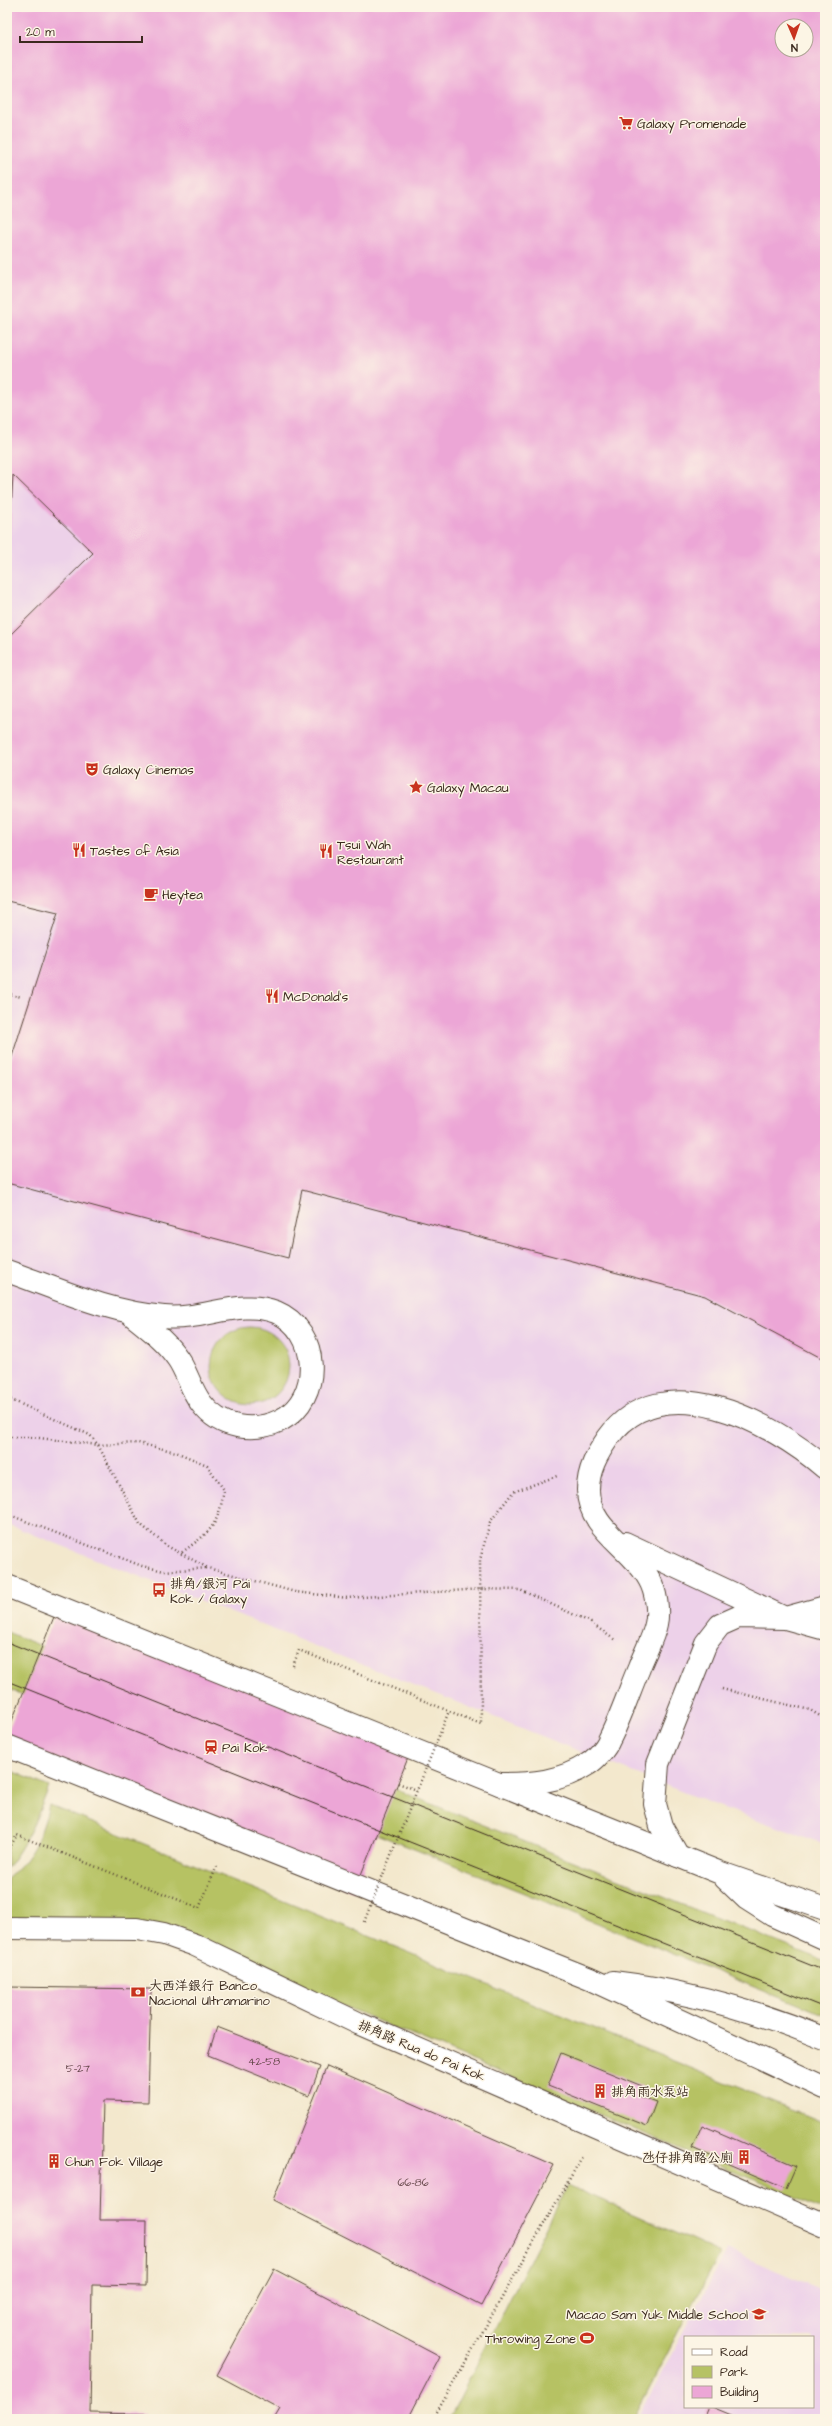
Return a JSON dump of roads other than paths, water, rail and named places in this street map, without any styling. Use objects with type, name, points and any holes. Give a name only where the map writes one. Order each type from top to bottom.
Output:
[{"type":"main road","points":[[7,1272],[131,1314],[166,1318],[202,1316],[236,1308],[257,1306],[278,1312],[295,1325],[307,1342],[312,1363],[310,1384],[301,1403],[287,1417],[270,1425],[251,1428],[232,1425],[215,1416],[201,1403],[178,1359],[158,1336],[131,1314]]},
{"type":"main road","points":[[500,1784],[534,1784],[564,1777],[590,1764],[609,1742],[656,1624],[656,1599],[645,1574],[633,1556],[611,1536],[596,1518],[588,1492],[590,1472],[606,1442],[631,1415],[654,1406],[678,1401],[705,1403],[742,1416],[780,1435],[825,1468]]},
{"type":"main road","points":[[611,1536],[785,1618],[825,1628]]},
{"type":"main road","points":[[7,1586],[718,1872],[825,1909]]},
{"type":"main road","points":[[678,1856],[661,1826],[655,1804],[658,1764],[706,1644],[720,1625],[738,1617],[785,1618],[825,1607]]},
{"type":"main road","points":[[7,1746],[590,1979],[825,2088]]},
{"type":"main road","points":[[718,1872],[747,1899],[772,1915],[825,1939]]},
{"type":"main road","name":"排角路 Rua do Pai Kok","points":[[7,1928],[136,1929],[164,1934],[195,1945],[360,2024],[825,2226]]},
{"type":"main road","points":[[590,1979],[685,1993],[721,2002],[823,2038]]},
{"type":"tram line","points":[[7,1642],[825,1971]]},
{"type":"tram line","points":[[7,1681],[825,2008]]},
{"type":"place","name":"Galaxy Promenade","points":[[626,123]]},
{"type":"place","name":"Galaxy Cinemas","points":[[92,769]]},
{"type":"place","name":"Galaxy Macau","points":[[416,787]]},
{"type":"place","name":"Tastes of Asia","points":[[79,850]]},
{"type":"place","name":"Tsui Wah Restaurant","points":[[326,851]]},
{"type":"place","name":"Heytea","points":[[151,894]]},
{"type":"place","name":"McDonald's","points":[[272,996]]},
{"type":"place","name":"排角/銀河 Pai Kok / Galaxy","points":[[159,1590]]},
{"type":"place","name":"Pai Kok","points":[[211,1747]]},
{"type":"place","name":"大西洋銀行 Banco Nacional Ultramarino","points":[[138,1992]]},
{"type":"place","name":"排角雨水泵站","points":[[600,2091]]},
{"type":"place","name":"氹仔排角路公廁","points":[[744,2157]]},
{"type":"place","name":"Chun Fok Village","points":[[54,2161]]},
{"type":"place","name":"Macao Sam Yuk Middle School","points":[[759,2314]]},
{"type":"place","name":"Throwing Zone","points":[[587,2338]]}]
